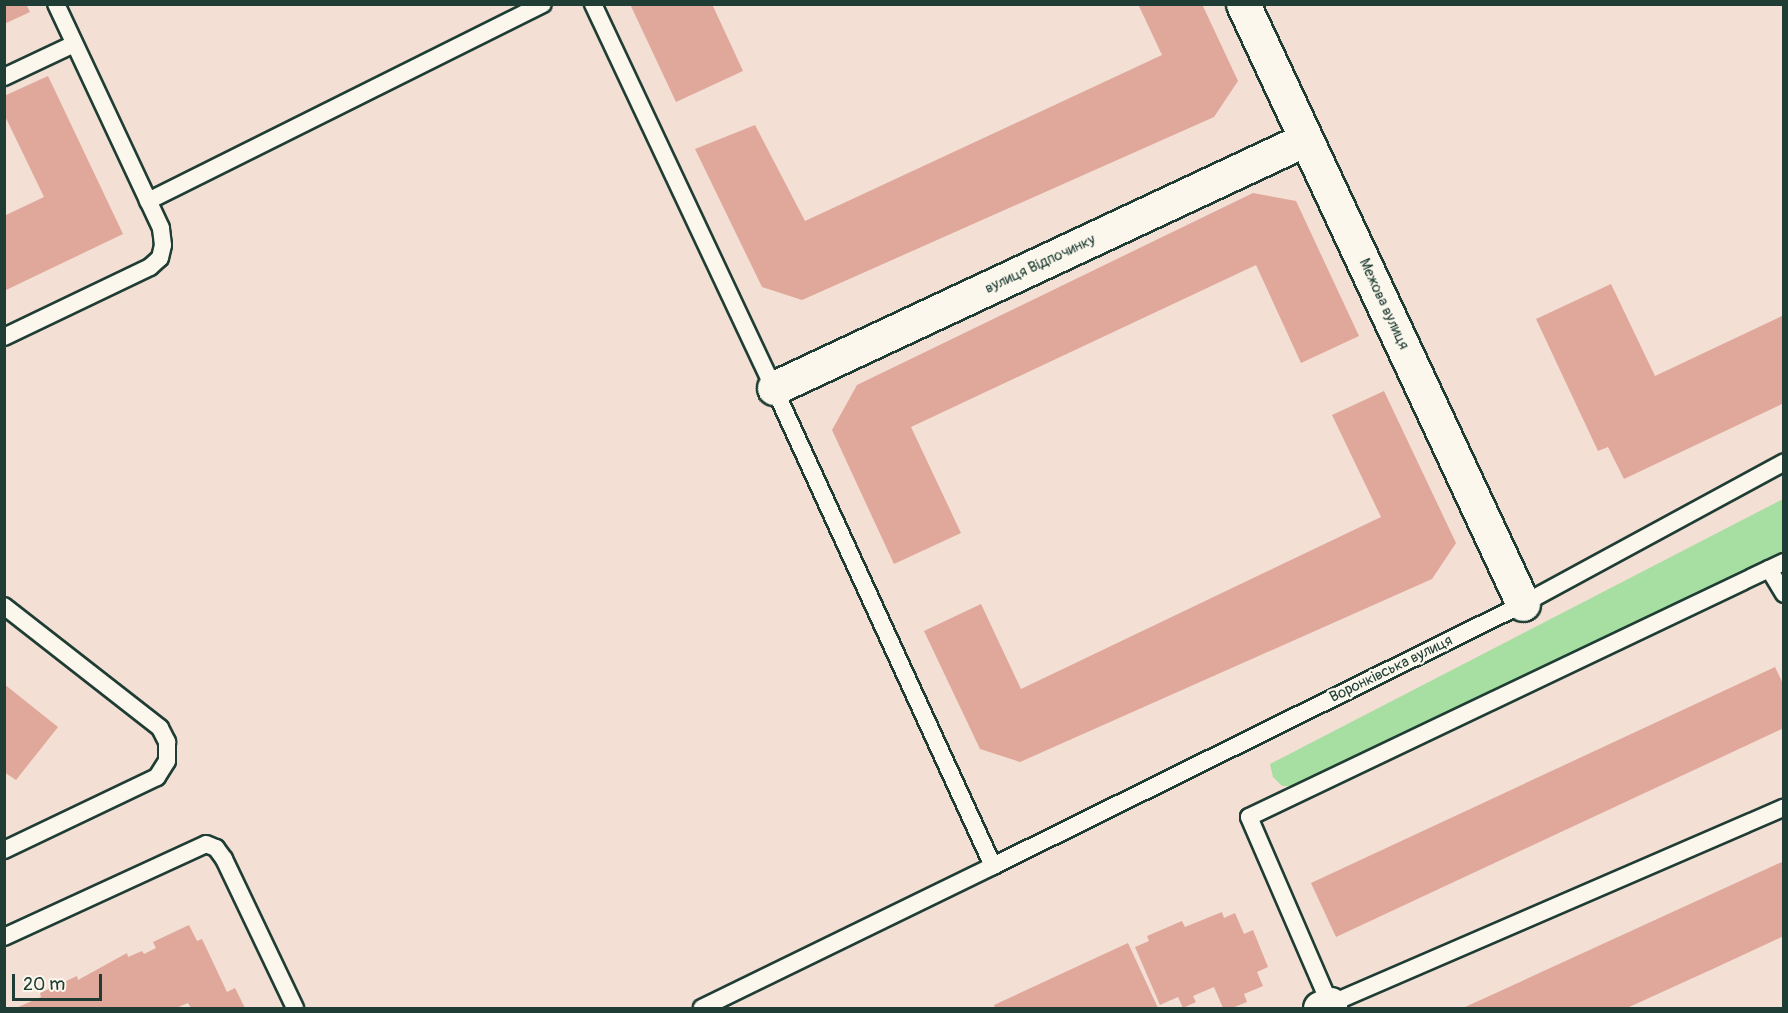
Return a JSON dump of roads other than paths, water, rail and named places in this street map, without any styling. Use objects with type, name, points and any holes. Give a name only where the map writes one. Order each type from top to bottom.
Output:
[{"type":"street","name":"Межова вулиця","points":[[1243,4],[1523,604]]},
{"type":"street","name":"вулиця Відпочинку","points":[[774,388],[1306,139]]},
{"type":"lane","points":[[4,337],[150,267],[160,258],[160,228],[56,4]]},
{"type":"lane","points":[[148,201],[543,4]]},
{"type":"lane","points":[[593,4],[774,388],[993,866]]},
{"type":"lane","points":[[4,77],[74,44]]},
{"type":"lane","name":"Воронківська вулиця","points":[[702,1008],[1523,604],[1784,462]]},
{"type":"lane","points":[[1784,594],[1776,566],[1249,817],[1325,1006],[1784,808]]},
{"type":"lane","points":[[4,606],[160,728],[167,742],[167,761],[157,777],[4,850]]},
{"type":"lane","points":[[4,938],[206,844],[216,848],[224,859],[295,1008]]}]
